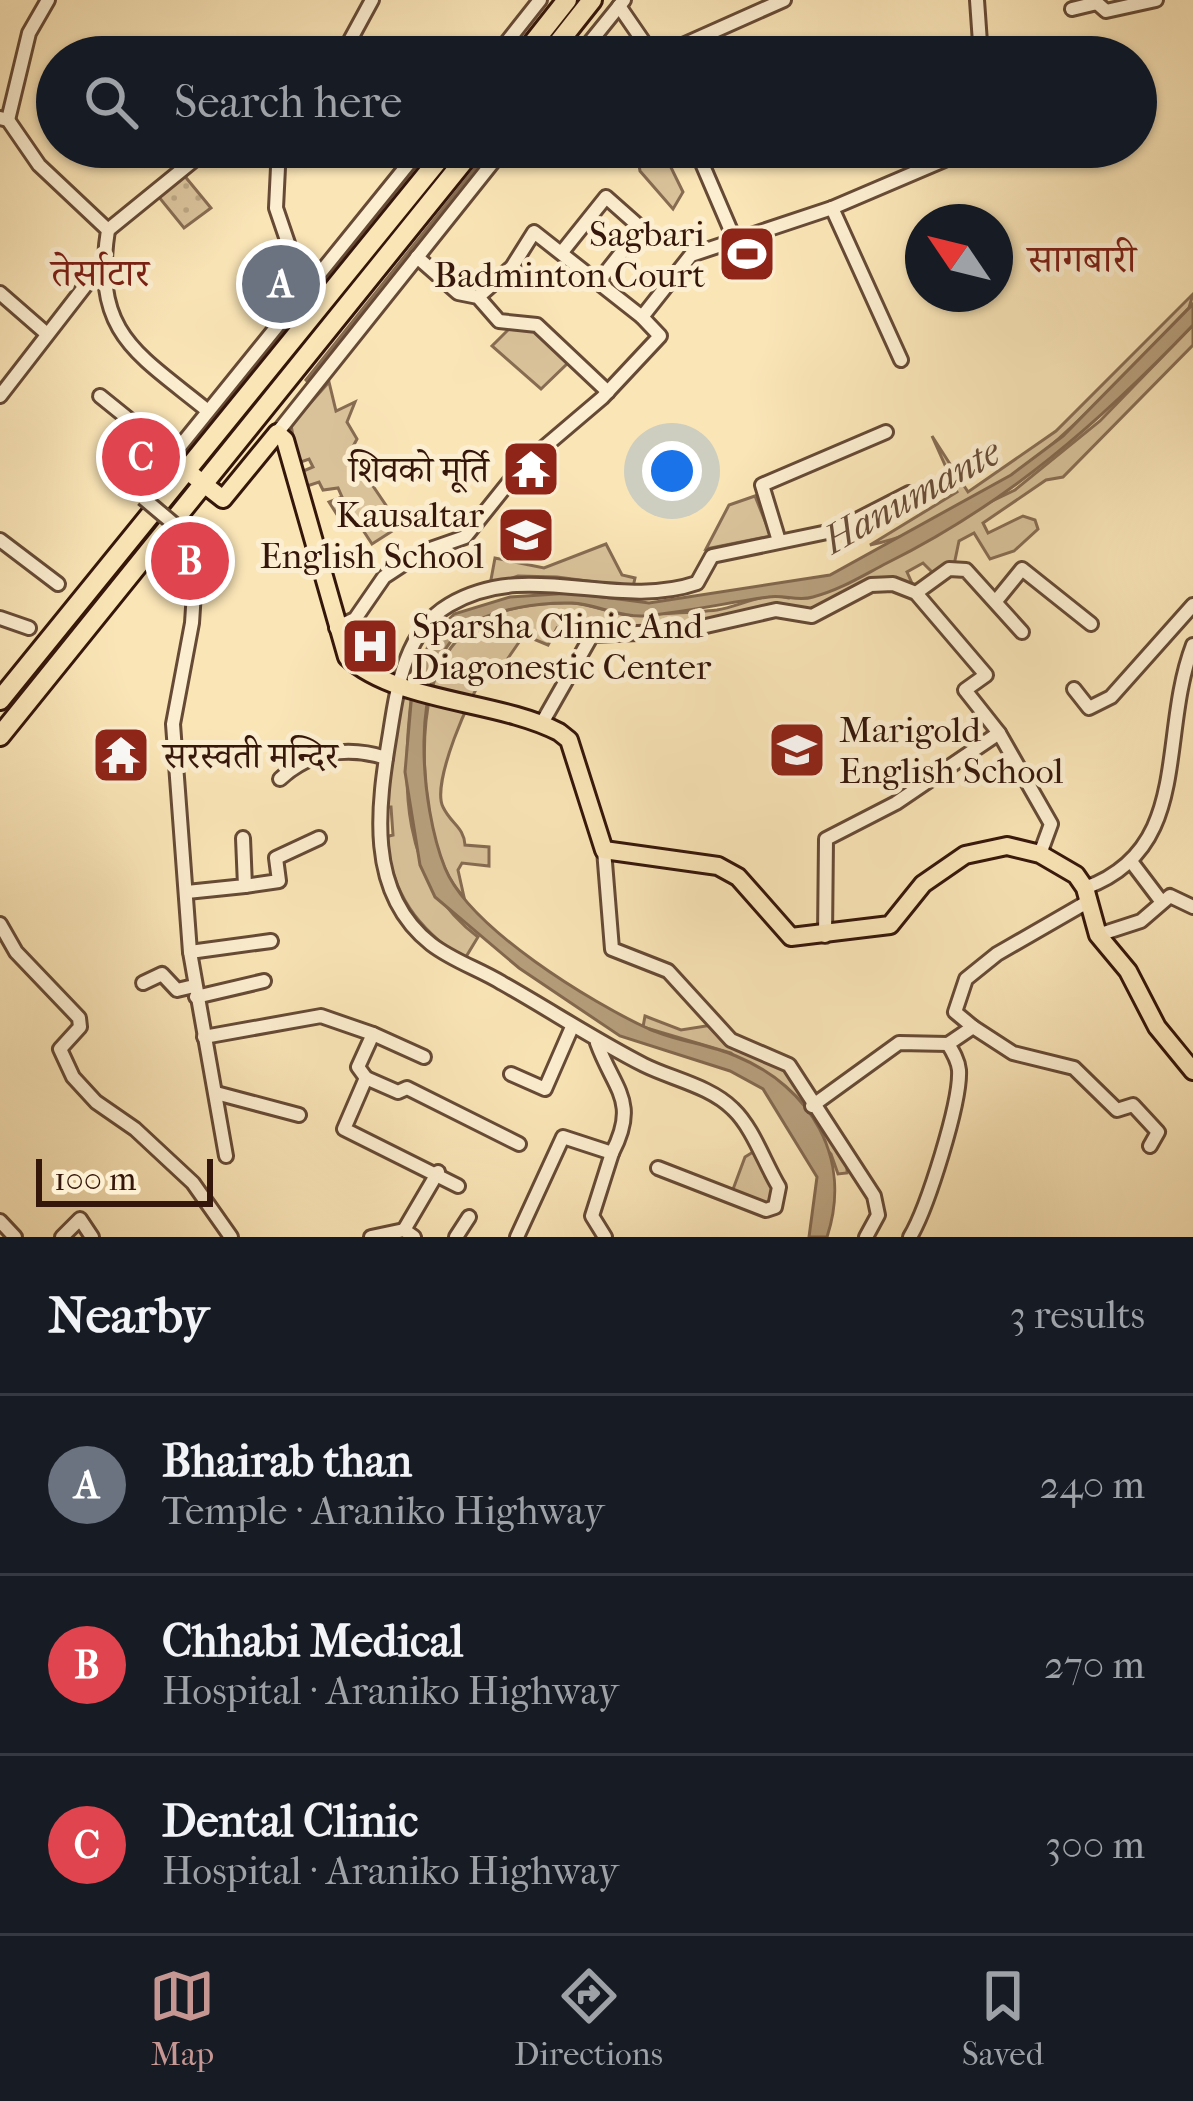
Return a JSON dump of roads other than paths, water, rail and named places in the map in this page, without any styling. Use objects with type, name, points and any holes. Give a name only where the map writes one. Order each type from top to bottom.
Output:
[{"type":"highway","points":[[539,36],[567,0]]},
{"type":"highway","points":[[564,36],[592,0]]},
{"type":"highway","points":[[0,700],[180,462],[431,168]]},
{"type":"highway","points":[[0,736],[458,168]]},
{"type":"main road","points":[[180,462],[223,499],[277,433],[285,440],[336,628],[354,663],[400,684],[542,723],[569,740],[604,850],[718,866],[738,877],[783,933],[825,936],[890,925],[923,884],[985,847],[1040,854],[1076,875],[1087,894],[1098,935],[1128,971],[1157,1027],[1193,1071]]},
{"type":"street","points":[[36,161],[4,119],[29,33],[48,0]]},
{"type":"street","points":[[353,36],[373,0]]},
{"type":"street","points":[[512,36],[540,0]]},
{"type":"street","points":[[703,36],[784,0]]},
{"type":"street","points":[[977,0],[980,36]]},
{"type":"street","points":[[1072,9],[1096,3],[1106,11],[1156,0]]},
{"type":"street","points":[[595,36],[621,3],[642,36]]},
{"type":"street","points":[[42,168],[108,230]]},
{"type":"street","points":[[184,168],[108,230],[105,275],[113,318],[124,342],[208,411]]},
{"type":"street","points":[[278,168],[276,208],[304,290]]},
{"type":"street","points":[[156,476],[180,462],[208,411],[405,168]]},
{"type":"street","points":[[277,433],[488,168]]},
{"type":"street","points":[[704,168],[734,238]]},
{"type":"street","points":[[642,317],[682,261],[734,238],[832,208],[926,168]]},
{"type":"street","points":[[562,252],[606,197],[641,228],[599,281]]},
{"type":"street","points":[[832,208],[901,360]]},
{"type":"street","points":[[336,628],[356,619],[383,578],[422,552],[465,537],[522,466],[608,392],[660,336],[534,232],[512,267],[478,297]]},
{"type":"street","points":[[418,257],[458,293],[478,297],[499,321],[537,325],[608,392]]},
{"type":"street","points":[[0,396],[89,281],[105,275]]},
{"type":"street","points":[[0,293],[47,334]]},
{"type":"street","points":[[100,396],[180,462]]},
{"type":"street","points":[[779,541],[762,485],[886,432]]},
{"type":"street","points":[[658,1168],[766,1210],[775,1207],[779,1197],[779,1186],[732,1108],[572,1028],[447,956],[409,923],[383,865],[378,824],[400,684],[423,629],[447,606],[474,595],[559,583],[612,595],[661,592],[697,583],[712,556],[837,530],[909,493]]},
{"type":"street","points":[[143,498],[193,533],[192,623],[172,724],[190,952],[226,1156]]},
{"type":"street","points":[[0,540],[58,584]]},
{"type":"street","points":[[916,593],[941,573],[960,568],[1022,632]]},
{"type":"street","points":[[996,601],[1022,569],[1091,623]]},
{"type":"street","points":[[542,723],[592,635],[684,631],[776,610],[812,616],[880,583],[916,593],[986,676],[965,690],[999,733],[1051,824],[1040,854]]},
{"type":"street","points":[[1074,688],[1089,708],[1111,697],[1193,605]]},
{"type":"street","points":[[0,618],[29,628]]},
{"type":"street","points":[[1150,1146],[1158,1132],[1132,1106],[1117,1109],[1074,1068],[1013,1053],[955,1012],[966,979],[1133,864],[1157,839],[1170,806],[1177,725],[1193,645]]},
{"type":"street","points":[[825,936],[826,838],[896,803],[999,733]]},
{"type":"street","points":[[280,779],[299,764],[337,751],[386,758]]},
{"type":"street","points":[[243,838],[245,886]]},
{"type":"street","points":[[187,892],[279,881],[276,858],[319,838]]},
{"type":"street","points":[[604,850],[612,949],[668,971],[731,1040],[789,1065],[878,1205],[866,1237]]},
{"type":"street","points":[[1133,864],[1161,901]]},
{"type":"street","points":[[1098,935],[1141,921],[1170,896],[1193,907]]},
{"type":"street","points":[[0,924],[16,952],[79,1018],[80,1027],[60,1049],[73,1077],[193,1184],[231,1237]]},
{"type":"street","points":[[190,952],[271,940]]},
{"type":"street","points":[[143,983],[162,974],[177,990],[195,992],[264,981]]},
{"type":"street","points":[[204,1037],[321,1016],[424,1057]]},
{"type":"street","points":[[512,1074],[545,1089],[572,1028]]},
{"type":"street","points":[[812,1106],[899,1043],[948,1043],[973,1028]]},
{"type":"street","points":[[373,1034],[358,1066],[366,1078],[398,1092],[407,1088],[519,1144]]},
{"type":"street","points":[[597,1042],[627,1113],[592,1216],[605,1237]]},
{"type":"street","points":[[910,1237],[925,1207],[958,1090],[959,1064],[948,1043]]},
{"type":"street","points":[[366,1078],[344,1129],[458,1186]]},
{"type":"street","points":[[216,1094],[299,1115]]},
{"type":"street","points":[[518,1237],[563,1137],[612,1154]]},
{"type":"street","points":[[371,1237],[409,1234],[438,1172]]},
{"type":"street","points":[[456,1237],[469,1217]]},
{"type":"street","points":[[62,1237],[80,1219],[92,1237]]},
{"type":"street","points":[[0,1221],[15,1237]]},
{"type":"place","name":"Sagbari Badminton Court","points":[[747,254]]},
{"type":"place","name":"Bhairab than","points":[[281,284]]},
{"type":"place","name":"Dental Clinic","points":[[141,457]]},
{"type":"place","name":"शिवको मूर्ति","points":[[531,469]]},
{"type":"place","name":"Kausaltar English School","points":[[526,535]]},
{"type":"place","name":"Chhabi Medical","points":[[190,561]]},
{"type":"place","name":"Sparsha Clinic And Diagonestic Center","points":[[370,646]]},
{"type":"place","name":"Marigold English School","points":[[797,750]]},
{"type":"place","name":"सरस्वती मन्दिर","points":[[121,755]]},
{"type":"district","name":"सागबारी","points":[[1082,258]]},
{"type":"district","name":"तेर्साटार","points":[[100,272]]},
{"type":"water label","name":"Hanumante","points":[[911,495]]}]
